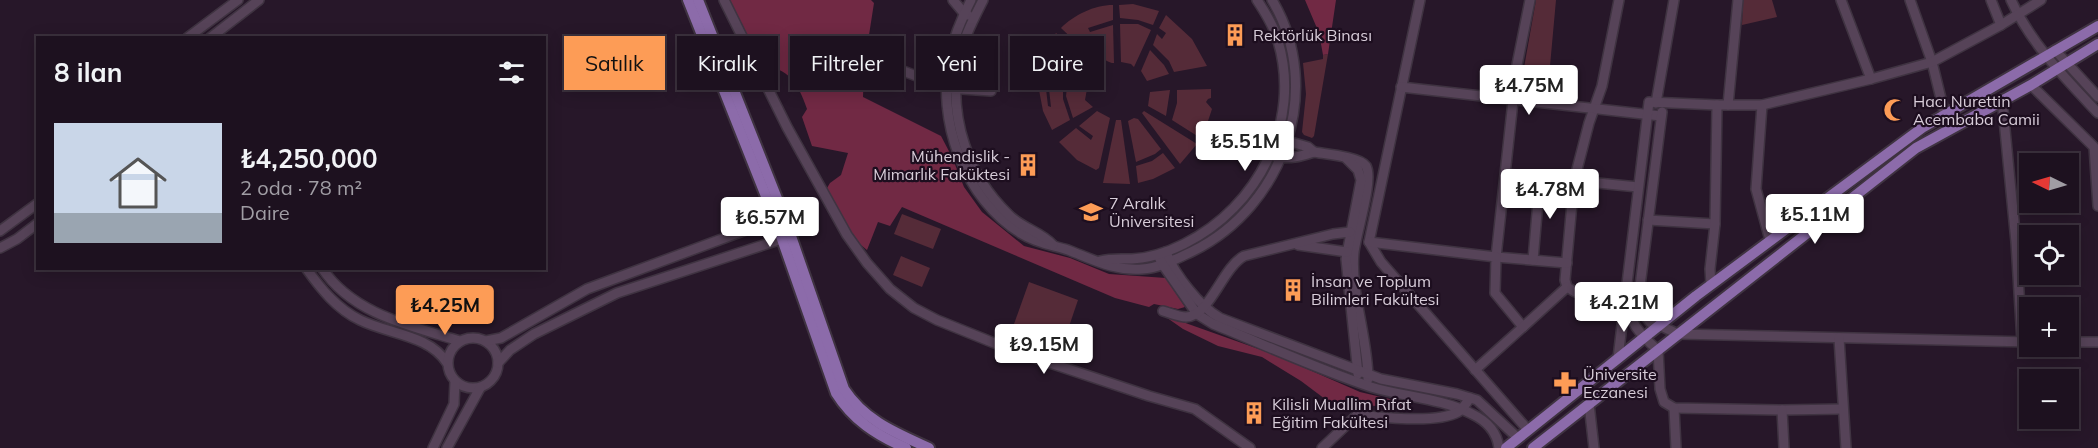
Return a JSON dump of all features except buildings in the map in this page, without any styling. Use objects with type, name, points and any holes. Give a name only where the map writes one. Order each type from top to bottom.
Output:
[{"type":"main road","points":[[688,0],[779,217]]},
{"type":"main road","points":[[698,0],[779,217],[836,393],[846,409],[865,427],[906,448]]},
{"type":"main road","points":[[1506,448],[1711,284],[1922,128],[2098,26]]},
{"type":"main road","points":[[1533,448],[1916,148],[2031,85],[2098,44]]},
{"type":"main road","points":[[786,238],[844,389],[853,403],[871,419],[929,448]]},
{"type":"street","points":[[190,36],[238,0]]},
{"type":"street","points":[[213,36],[259,0]]},
{"type":"street","points":[[724,0],[787,127],[847,235],[890,289],[914,308],[1014,351],[1195,409],[1250,448]]},
{"type":"street","points":[[953,0],[964,14],[975,17]]},
{"type":"street","points":[[957,36],[971,0]]},
{"type":"street","points":[[968,36],[983,0]]},
{"type":"street","points":[[1100,261],[1133,259],[1162,253],[1198,236],[1229,214],[1247,193],[1269,157],[1283,118],[1285,95],[1283,61],[1277,39],[1257,0]]},
{"type":"street","points":[[951,90],[950,124],[956,146],[973,186],[999,217],[1011,227],[1043,244],[1053,245],[1100,261],[1109,267],[1144,269],[1166,264],[1205,244],[1233,224],[1254,201],[1281,158],[1288,141],[1295,108],[1295,74],[1290,41],[1272,0]]},
{"type":"street","points":[[1420,0],[1369,242],[1381,262],[1528,430]]},
{"type":"street","points":[[1523,327],[1495,293],[1496,257],[1512,101],[1530,0]]},
{"type":"street","points":[[1475,370],[1567,287],[1574,181],[1602,86],[1619,0]]},
{"type":"street","points":[[1618,358],[1647,115],[1656,102],[1674,0]]},
{"type":"street","points":[[1728,105],[1738,0]]},
{"type":"street","points":[[1841,0],[1871,79]]},
{"type":"street","points":[[1910,0],[1932,62],[1945,115]]},
{"type":"street","points":[[1991,0],[2001,25]]},
{"type":"street","points":[[2011,0],[2018,14],[2050,53],[2056,68],[2098,113]]},
{"type":"street","points":[[1656,102],[1762,105],[1871,79],[1932,62],[2042,0]]},
{"type":"street","points":[[2050,53],[2066,62],[2098,97]]},
{"type":"street","points":[[2031,85],[2096,149],[2098,206]]},
{"type":"street","points":[[1401,87],[1661,116]]},
{"type":"street","points":[[972,90],[992,91]]},
{"type":"street","points":[[2002,99],[2022,297]]},
{"type":"street","points":[[1656,102],[1661,116],[1640,286],[1640,306],[1645,318],[1657,327],[1678,334],[2019,342]]},
{"type":"street","points":[[1711,284],[1710,269],[1715,224],[1717,105]]},
{"type":"street","points":[[1762,105],[1756,189],[1770,240]]},
{"type":"street","points":[[1314,152],[1308,147],[1277,138],[1241,139],[1269,157],[1281,158],[1314,152],[1360,161],[1365,166],[1368,172],[1368,183],[1357,230],[1354,261],[1368,386]]},
{"type":"street","points":[[1347,159],[1358,170],[1361,180],[1347,252],[1358,370],[1357,382]]},
{"type":"street","points":[[1506,174],[1638,187]]},
{"type":"street","points":[[1533,260],[1540,178]]},
{"type":"street","points":[[0,231],[36,204]]},
{"type":"street","points":[[486,341],[501,338],[587,289],[779,217]]},
{"type":"street","points":[[1648,220],[1715,224]]},
{"type":"street","points":[[0,248],[36,225]]},
{"type":"street","points":[[1162,311],[1186,317],[1197,314],[1205,306],[1226,273],[1244,256],[1350,232]]},
{"type":"street","points":[[498,363],[510,350],[534,334],[617,293],[786,238]]},
{"type":"street","points":[[1369,242],[1567,263]]},
{"type":"street","points":[[1293,245],[1347,252]]},
{"type":"street","points":[[1162,253],[1166,264],[1197,314],[1213,324],[1368,386],[1462,410],[1484,421],[1498,438],[1499,448]]},
{"type":"street","points":[[1166,264],[1211,313],[1220,318],[1381,379],[1477,400],[1518,438]]},
{"type":"street","points":[[307,270],[321,289],[345,311],[370,325],[430,346],[438,351],[447,363]]},
{"type":"street","points":[[324,270],[345,294],[367,309],[460,341]]},
{"type":"street","points":[[1567,287],[1575,292],[1626,298]]},
{"type":"street","points":[[1626,298],[1627,312],[1643,338],[1658,350],[1660,389],[1664,402],[1674,408],[1843,409]]},
{"type":"street","points":[[473,337],[486,341],[495,350],[498,363],[495,375],[486,385],[467,388],[455,381],[448,370],[447,363],[451,350],[460,341],[473,337]]},
{"type":"street","points":[[1839,338],[1846,448]]},
{"type":"street","points":[[2079,342],[2098,342]]},
{"type":"street","points":[[433,448],[454,404],[455,381]]},
{"type":"street","points":[[447,448],[480,387]]},
{"type":"street","points":[[1322,448],[1357,416],[1434,418],[1449,416],[1462,410],[1470,398]]},
{"type":"street","points":[[1589,404],[1594,448]]},
{"type":"street","points":[[1674,408],[1676,448]]},
{"type":"street","points":[[1782,410],[1785,448]]},
{"type":"shaded area","points":[[725,0],[871,0],[874,3],[869,36],[790,36],[790,78],[778,70],[778,36],[742,36]]},
{"type":"shaded area","points":[[1305,0],[1336,0],[1328,54],[1323,55],[1319,33]]},
{"type":"shaded area","points":[[1536,0],[1556,0],[1547,99],[1519,96]]},
{"type":"shaded area","points":[[1743,0],[1772,0],[1777,17],[1742,25]]},
{"type":"shaded area","points":[[1133,4],[1159,11],[1153,25],[1120,18],[1119,5]]},
{"type":"shaded area","points":[[1113,5],[1113,20],[1088,28],[1090,32],[1113,25],[1114,63],[1104,60],[1104,36],[1069,36],[1061,28],[1072,19],[1099,7]]},
{"type":"shaded area","points":[[1166,15],[1192,39],[1207,66],[1174,72],[1169,61],[1153,45],[1157,34],[1162,39],[1166,33],[1159,28]]},
{"type":"shaded area","points":[[1120,24],[1138,24],[1151,30],[1134,67],[1121,62]]},
{"type":"shaded area","points":[[1150,50],[1169,74],[1147,81],[1141,71]]},
{"type":"shaded area","points":[[1328,54],[1312,138],[1302,132],[1306,94],[1303,63],[1323,59],[1323,55]]},
{"type":"shaded area","points":[[1211,89],[1211,98],[1206,102],[1212,109],[1202,139],[1172,120],[1177,103],[1177,90]]},
{"type":"shaded area","points":[[799,90],[863,90],[863,97],[941,136],[964,187],[982,212],[1024,246],[1070,258],[1109,274],[1166,278],[1185,307],[1178,309],[1154,304],[1149,307],[1115,298],[902,207],[890,226],[878,222],[867,250],[834,223],[824,193],[830,183],[841,175],[848,153],[812,146],[802,117],[807,109]]},
{"type":"shaded area","points":[[1039,90],[1046,90],[1048,106],[1051,107],[1049,90],[1063,90],[1063,99],[1070,120],[1052,130],[1043,111]]},
{"type":"shaded area","points":[[1067,90],[1087,90],[1085,100],[1093,107],[1073,118],[1066,96]]},
{"type":"shaded area","points":[[1170,90],[1166,116],[1148,106],[1150,92]]},
{"type":"shaded area","points":[[1097,111],[1110,118],[1099,168],[1096,170],[1077,160],[1059,142],[1076,128],[1091,140],[1093,136],[1079,126]]},
{"type":"shaded area","points":[[1144,111],[1197,144],[1180,164],[1142,113]]},
{"type":"shaded area","points":[[1138,119],[1161,149],[1136,162],[1128,121]]},
{"type":"shaded area","points":[[1116,120],[1121,120],[1130,184],[1103,183]]},
{"type":"shaded area","points":[[1163,153],[1175,168],[1153,179],[1138,183],[1136,166],[1152,161]]},
{"type":"shaded area","points":[[902,214],[941,229],[933,249],[894,234]]},
{"type":"shaded area","points":[[901,256],[930,268],[922,287],[893,275]]},
{"type":"shaded area","points":[[1029,282],[1078,300],[1059,356],[1009,338]]},
{"type":"shaded area","points":[[1163,315],[1273,354],[1360,392],[1406,403],[1410,407],[1329,402],[1301,381],[1262,357],[1218,346],[1183,329]]},
{"type":"place","name":"Rektörlük Binası","points":[[1235,35]]},
{"type":"place","name":"Hacı Nurettin Acembaba Camii","points":[[1895,110]]},
{"type":"place","name":"Mühendislik - Mimarlık Faküktesi","points":[[1028,165]]},
{"type":"place","name":"7 Aralık Üniversitesi","points":[[1091,212]]},
{"type":"place","name":"İnsan ve Toplum Bilimleri Fakültesi","points":[[1293,290]]},
{"type":"place","name":"Üniversite Eczanesi","points":[[1565,383]]},
{"type":"place","name":"Kilisli Muallim Rıfat Eğitim Fakültesi","points":[[1254,413]]}]
